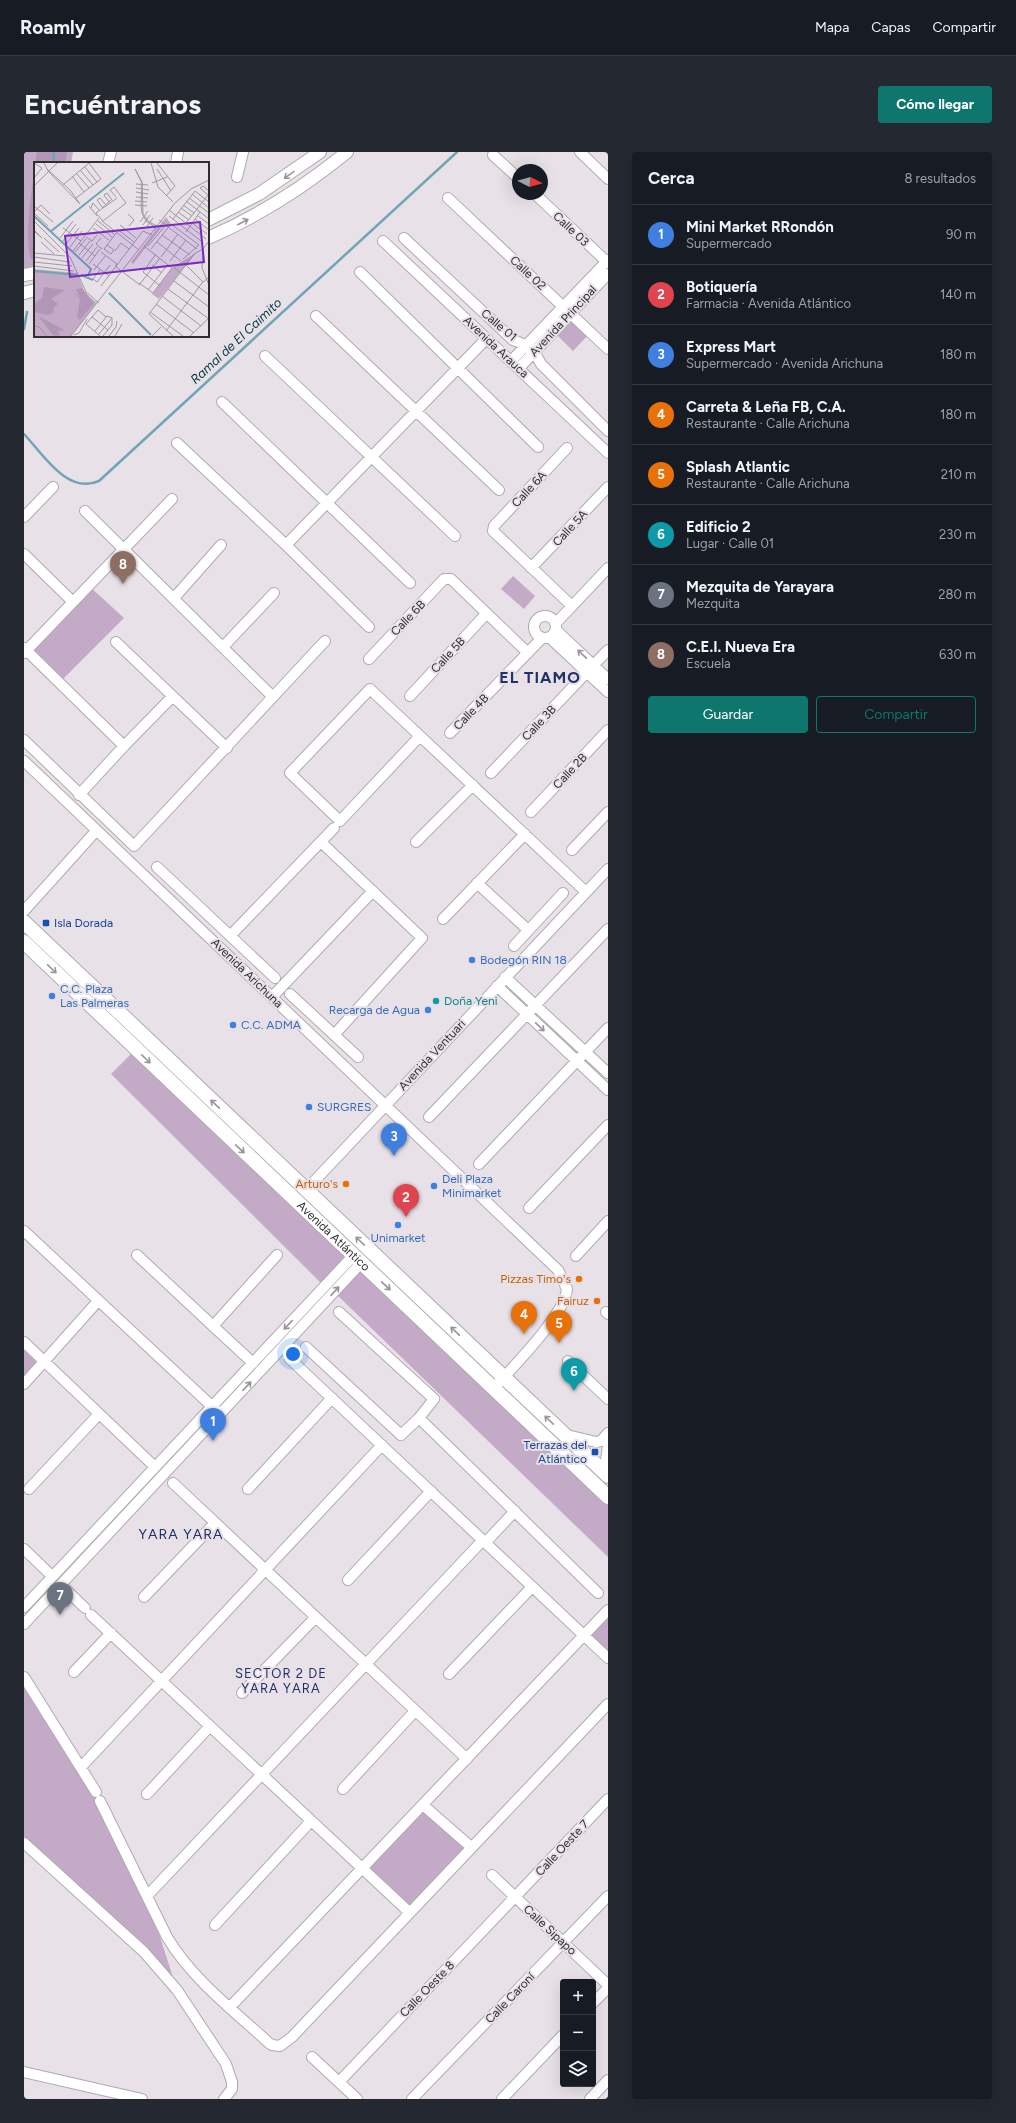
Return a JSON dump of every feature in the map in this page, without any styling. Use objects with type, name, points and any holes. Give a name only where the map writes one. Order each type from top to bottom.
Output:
[{"type":"main road","name":"Avenida Atlántico","points":[[25,926],[608,1476]]},
{"type":"main road","name":"Avenida Atlántico","points":[[24,942],[608,1497]]},
{"type":"street","points":[[108,162],[111,152]]},
{"type":"street","points":[[176,162],[178,152]]},
{"type":"street","points":[[237,177],[243,152]]},
{"type":"street","points":[[209,219],[259,194],[320,152]]},
{"type":"street","points":[[209,238],[243,222],[293,193],[347,152]]},
{"type":"street","points":[[580,152],[608,178]]},
{"type":"street","points":[[493,155],[512,172]]},
{"type":"street","name":"Calle 02","points":[[448,198],[608,349]]},
{"type":"street","name":"Calle 03","points":[[542,200],[608,261]]},
{"type":"street","name":"Calle 01","points":[[404,238],[513,340],[531,348]]},
{"type":"street","name":"Avenida Arauca","points":[[383,241],[608,453]]},
{"type":"street","name":"Avenida Principal","points":[[515,365],[567,310],[608,261]]},
{"type":"street","points":[[24,275],[34,272]]},
{"type":"street","points":[[360,272],[538,447]]},
{"type":"street","name":"Avenida Principal","points":[[567,310],[608,274]]},
{"type":"street","points":[[24,293],[34,290]]},
{"type":"street","points":[[316,316],[417,410],[499,490]]},
{"type":"street","points":[[286,545],[486,338]]},
{"type":"street","points":[[531,348],[541,364],[608,431]]},
{"type":"street","points":[[265,356],[455,536]]},
{"type":"street","points":[[222,402],[328,502],[410,583]]},
{"type":"street","points":[[178,443],[286,545],[369,627]]},
{"type":"street","name":"Calle 6A","points":[[531,568],[493,531],[494,526],[568,448]]},
{"type":"street","points":[[24,517],[53,487]]},
{"type":"street","name":"Calle 5A","points":[[531,568],[608,487]]},
{"type":"street","points":[[124,746],[25,650],[172,499]]},
{"type":"street","points":[[85,511],[273,697]]},
{"type":"street","points":[[174,598],[221,545]]},
{"type":"street","points":[[24,554],[72,602]]},
{"type":"street","points":[[531,568],[572,606]]},
{"type":"street","name":"Calle 4B","points":[[450,733],[528,653],[551,632],[572,606],[608,568]]},
{"type":"street","name":"Calle 6B","points":[[369,658],[444,579],[451,579],[486,614]]},
{"type":"street","points":[[223,647],[274,593]]},
{"type":"street","points":[[486,614],[528,653]]},
{"type":"street","name":"Calle 5B","points":[[410,696],[486,614]]},
{"type":"street","points":[[551,632],[590,668],[608,692]]},
{"type":"street","points":[[24,740],[79,795],[134,846],[325,641]]},
{"type":"street","points":[[116,642],[226,748]]},
{"type":"street","name":"Calle 3B","points":[[491,773],[608,650]]},
{"type":"street","points":[[590,668],[608,679]]},
{"type":"street","points":[[420,736],[340,821],[290,773],[370,689],[586,892]]},
{"type":"street","points":[[79,795],[172,697]]},
{"type":"street","name":"Calle 2B","points":[[531,812],[608,730]]},
{"type":"street","name":"Avenida Arichuna","points":[[24,761],[384,1105],[552,1262],[563,1278],[567,1289],[565,1300],[555,1316],[504,1377]]},
{"type":"street","points":[[416,842],[473,785]]},
{"type":"street","points":[[572,850],[608,812]]},
{"type":"street","points":[[230,936],[334,828]]},
{"type":"street","points":[[24,911],[96,831]]},
{"type":"street","points":[[442,919],[525,834]]},
{"type":"street","points":[[321,842],[422,938],[334,1035]]},
{"type":"street","points":[[157,867],[275,978]]},
{"type":"street","name":"Avenida Ventuari","points":[[306,1190],[384,1105],[608,869]]},
{"type":"street","points":[[477,883],[528,930]]},
{"type":"street","points":[[272,997],[372,891]]},
{"type":"street","points":[[514,946],[563,893]]},
{"type":"street","points":[[429,1117],[608,929]]},
{"type":"street","points":[[505,977],[608,1073]]},
{"type":"street","points":[[497,986],[608,1090]]},
{"type":"street","points":[[290,994],[358,1057]]},
{"type":"street","points":[[479,1164],[608,1028]]},
{"type":"street","points":[[529,1208],[607,1127]]},
{"type":"street","points":[[576,1256],[608,1221]]},
{"type":"street","points":[[24,1231],[220,1415]]},
{"type":"street","points":[[137,1255],[253,1362]]},
{"type":"street","points":[[213,1326],[277,1255]]},
{"type":"street","points":[[24,1607],[253,1362],[357,1259]]},
{"type":"street","points":[[24,1624],[220,1415],[357,1259]]},
{"type":"street","points":[[24,1384],[98,1301]]},
{"type":"street","points":[[306,1347],[401,1435],[419,1418],[434,1400],[339,1312]]},
{"type":"street","points":[[24,1342],[155,1467]]},
{"type":"street","points":[[290,1359],[608,1658]]},
{"type":"street","points":[[568,1361],[608,1399]]},
{"type":"street","points":[[493,1389],[504,1377]]},
{"type":"street","points":[[248,1489],[332,1398]]},
{"type":"street","points":[[29,1489],[99,1414]]},
{"type":"street","points":[[419,1418],[515,1510],[598,1593]]},
{"type":"street","points":[[608,1433],[605,1445],[608,1466]]},
{"type":"street","points":[[565,1434],[589,1442],[605,1445]]},
{"type":"street","points":[[81,1767],[382,1445]]},
{"type":"street","points":[[173,1483],[415,1712],[467,1759]]},
{"type":"street","points":[[348,1580],[431,1491]]},
{"type":"street","points":[[147,1896],[365,1665],[515,1510]]},
{"type":"street","points":[[144,1597],[215,1523]]},
{"type":"street","points":[[24,1549],[52,1576]]},
{"type":"street","points":[[61,1585],[409,1912]]},
{"type":"street","points":[[449,1674],[532,1587]]},
{"type":"street","points":[[230,2007],[608,1610]]},
{"type":"street","points":[[242,1693],[315,1618]]},
{"type":"street","points":[[74,1672],[111,1633]]},
{"type":"street","points":[[24,1677],[81,1767],[98,1797],[167,1937],[179,1955],[230,2007],[272,2045],[280,2046],[286,2043],[608,1704]]},
{"type":"street","points":[[342,1789],[415,1712]]},
{"type":"street","points":[[147,1794],[210,1726]]},
{"type":"street","name":"Calle Oeste 7","points":[[516,1897],[608,1799]]},
{"type":"street","points":[[423,1805],[471,1847]]},
{"type":"street","points":[[215,1925],[311,1821]]},
{"type":"street","points":[[24,1843],[156,1964],[177,1990],[226,2064],[232,2082],[235,2099]]},
{"type":"street","name":"Calle Sipapo","points":[[492,1875],[564,1942],[608,1986]]},
{"type":"street","name":"Calle Caroní","points":[[412,2099],[608,1896]]},
{"type":"street","name":"Calle Oeste 8","points":[[339,2082],[516,1897]]},
{"type":"street","points":[[596,2000],[608,1986]]},
{"type":"street","points":[[502,2099],[560,2038]]},
{"type":"street","points":[[312,2057],[357,2099]]},
{"type":"street","points":[[24,2072],[142,2099]]},
{"type":"street","points":[[590,2099],[608,2080]]},
{"type":"street","points":[[224,2099],[232,2089],[232,2082]]},
{"type":"shaded area","points":[[24,152],[73,152],[71,162],[34,162],[34,273],[24,275]]},
{"type":"shaded area","points":[[37,152],[67,152],[65,162],[35,162]]},
{"type":"shaded area","points":[[34,174],[34,259],[31,259],[28,240]]},
{"type":"shaded area","points":[[573,320],[588,335],[573,351],[557,335]]},
{"type":"shaded area","points":[[513,576],[535,596],[524,609],[501,589]]},
{"type":"shaded area","points":[[88,585],[124,618],[59,683],[26,650]]},
{"type":"shaded area","points":[[136,1049],[608,1497],[608,1557],[334,1292],[220,1415],[212,1406],[324,1286],[111,1074]]},
{"type":"shaded area","points":[[24,1342],[45,1362],[24,1384]]},
{"type":"shaded area","points":[[608,1610],[608,1658],[584,1636]]},
{"type":"shaded area","points":[[24,1681],[96,1792],[147,1896],[177,1990],[24,1843]]},
{"type":"shaded area","points":[[423,1805],[471,1847],[409,1912],[363,1868]]},
{"type":"waterway","points":[[53,162],[54,152]]},
{"type":"waterway","name":"Ramal de El Caimito","points":[[24,434],[48,461],[66,478],[87,484],[99,481],[457,152]]},
{"type":"waterway","points":[[24,329],[27,312]]},
{"type":"place","name":"C.E.I. Nueva Era","points":[[123,584]]},
{"type":"place","name":"Isla Dorada","points":[[46,923]]},
{"type":"place","name":"Bodegón RIN 18","points":[[472,960]]},
{"type":"place","name":"C.C. Plaza Las Palmeras","points":[[52,996]]},
{"type":"place","name":"Doña Yeni","points":[[436,1001]]},
{"type":"place","name":"Recarga de Agua","points":[[428,1010]]},
{"type":"place","name":"C.C. ADMA","points":[[233,1025]]},
{"type":"place","name":"SURGRES","points":[[309,1107]]},
{"type":"place","name":"Express Mart","points":[[394,1156]]},
{"type":"place","name":"Arturo's","points":[[346,1184]]},
{"type":"place","name":"Deli Plaza Minimarket","points":[[434,1186]]},
{"type":"place","name":"Botiquería","points":[[406,1217]]},
{"type":"place","name":"Unimarket","points":[[398,1225]]},
{"type":"place","name":"Pizzas Timo's","points":[[579,1279]]},
{"type":"place","name":"Fairuz","points":[[597,1301]]},
{"type":"place","name":"Carreta & Leña FB, C.A.","points":[[524,1334]]},
{"type":"place","name":"Splash Atlantic","points":[[559,1343]]},
{"type":"place","name":"Edificio 2","points":[[574,1391]]},
{"type":"place","name":"Mini Market RRondón","points":[[213,1441]]},
{"type":"place","name":"Terrazas del Atlántico","points":[[595,1452]]},
{"type":"place","name":"Mezquita de Yarayara","points":[[60,1615]]},
{"type":"district","name":"EL TIAMO","points":[[540,677]]},
{"type":"district","name":"YARA YARA","points":[[181,1534]]},
{"type":"district","name":"SECTOR 2 DE YARA YARA","points":[[281,1680]]}]
